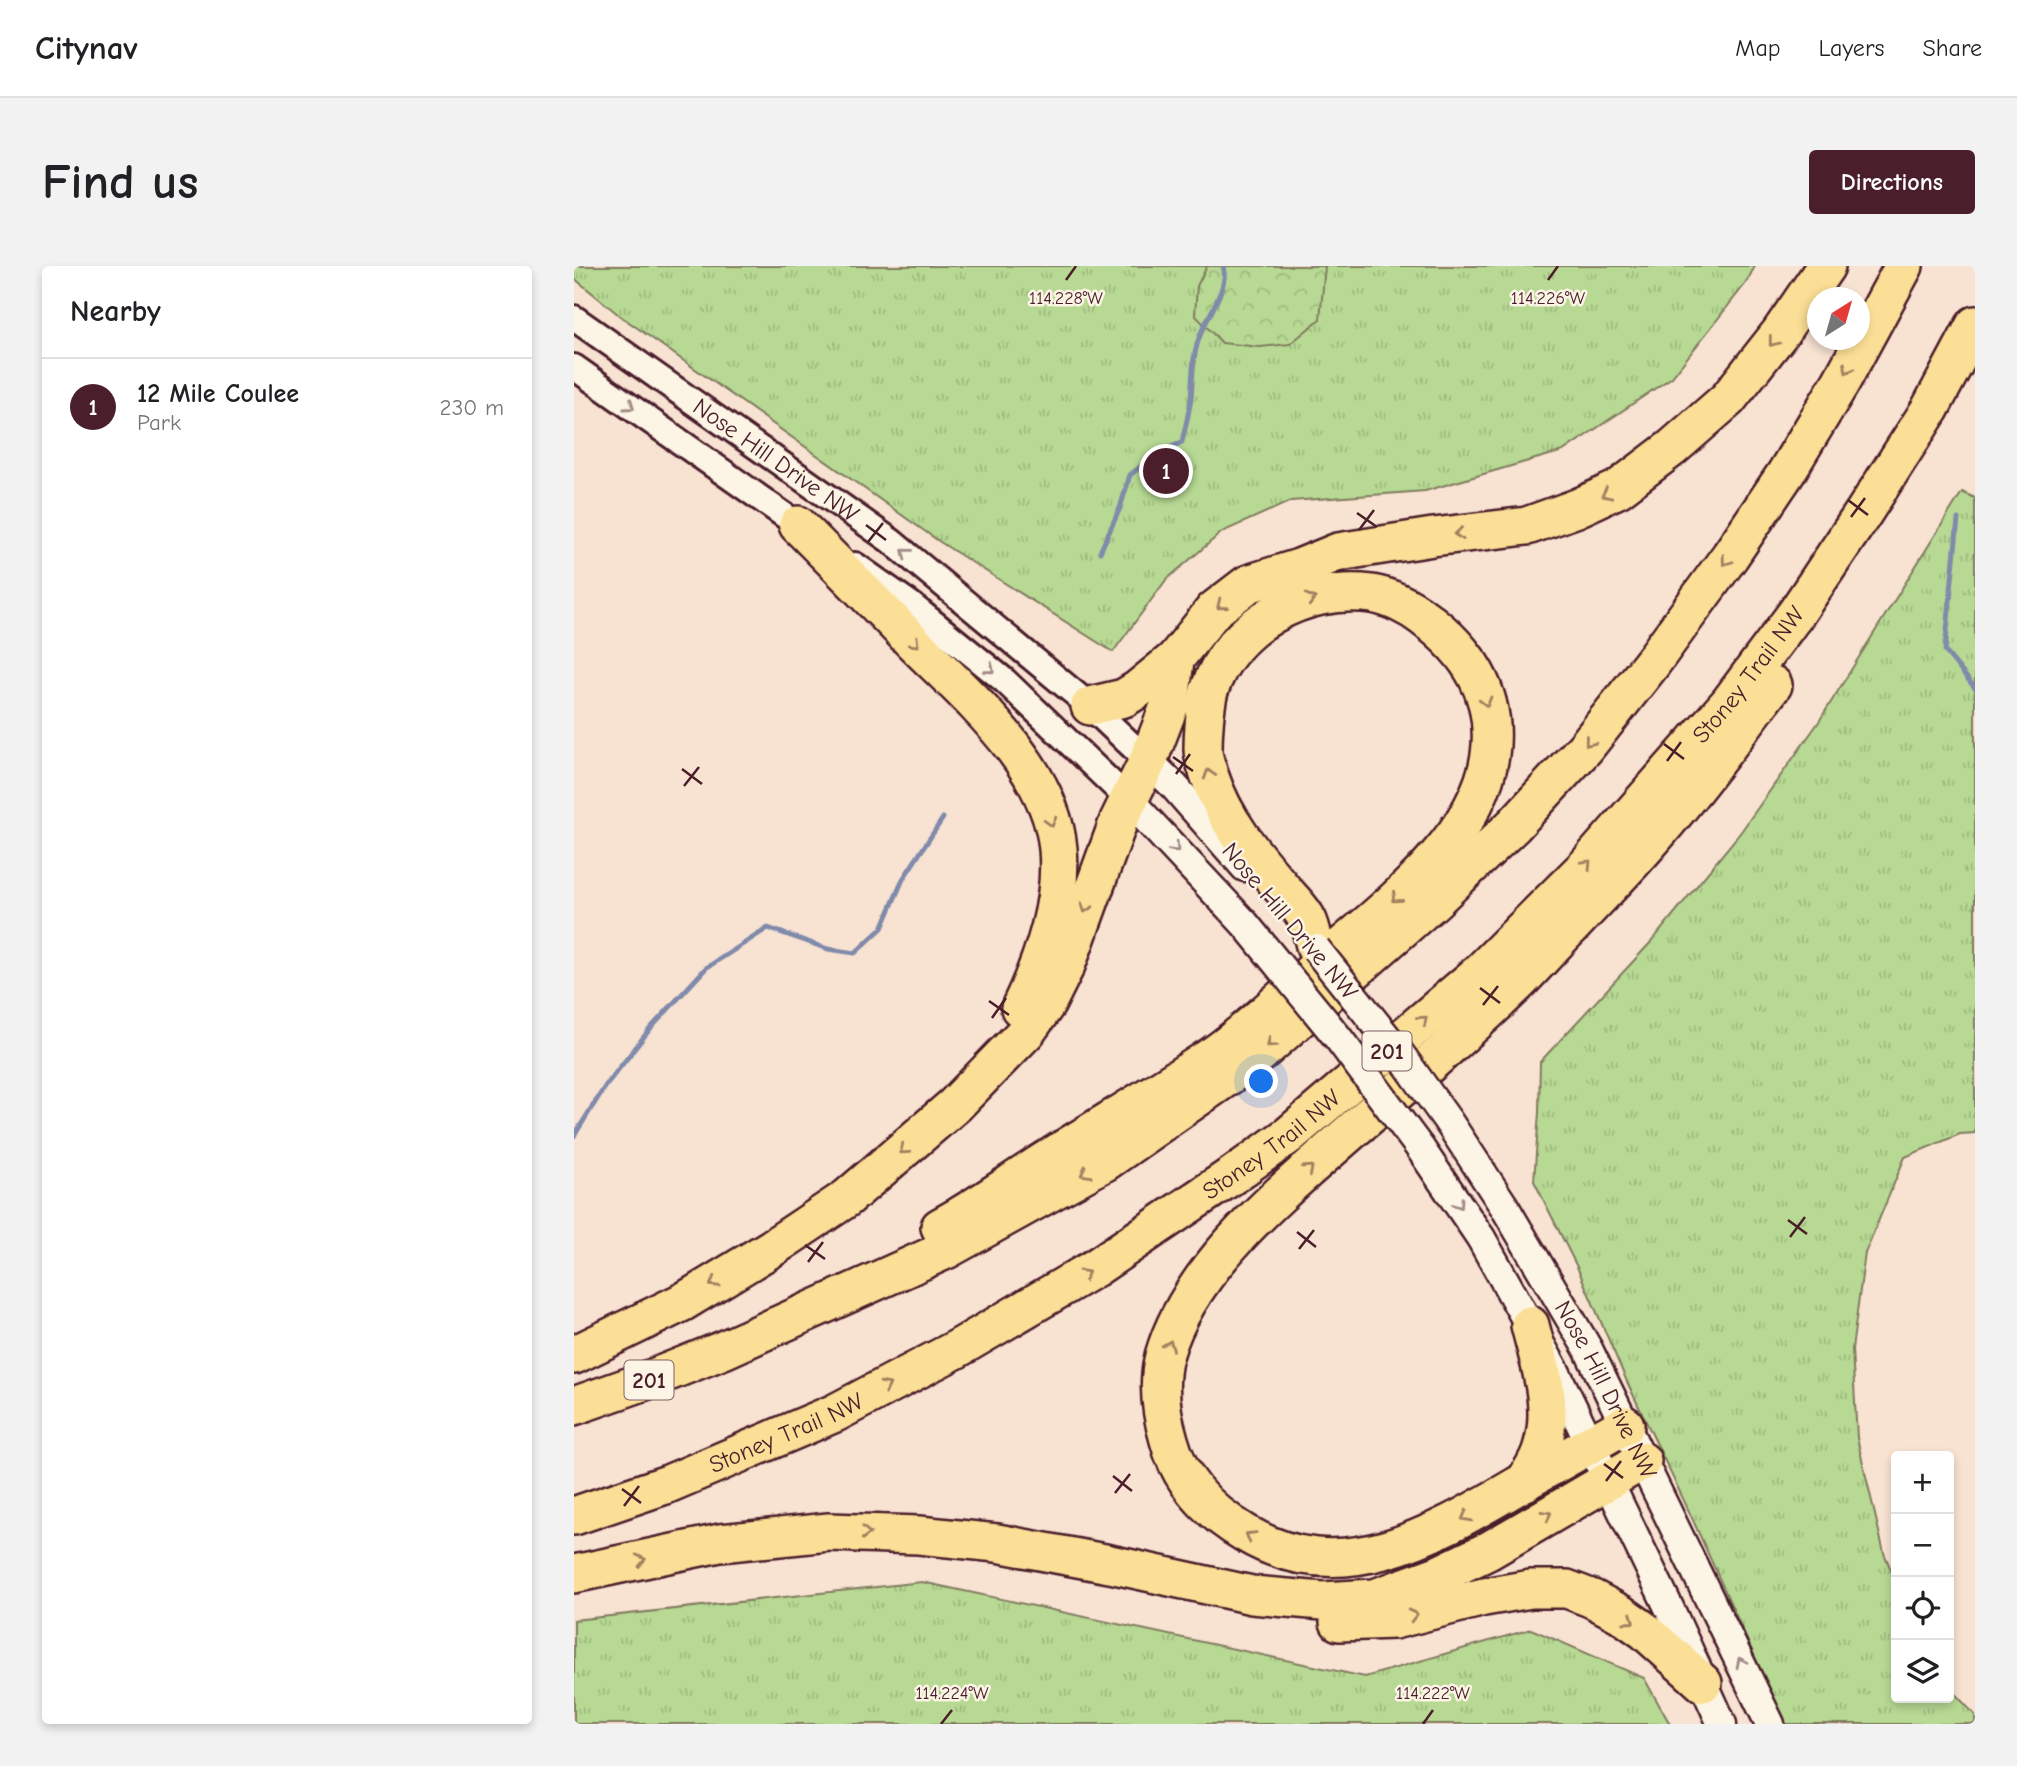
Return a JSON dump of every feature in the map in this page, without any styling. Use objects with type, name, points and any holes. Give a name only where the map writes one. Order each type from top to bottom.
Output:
[{"type":"highway","points":[[1090,706],[1124,698],[1175,659],[1214,610],[1248,584],[1338,552],[1527,526],[1577,508],[1618,489],[1672,449],[1728,399],[1780,333],[1826,266]]},
{"type":"highway","name":"201","points":[[574,1406],[723,1350],[948,1249],[1105,1162],[1256,1056],[1434,901],[1514,825],[1576,757],[1652,663],[1786,473],[1841,382],[1904,266]]},
{"type":"highway","name":"Stoney Trail NW","points":[[574,1516],[668,1483],[835,1413],[957,1349],[1095,1268],[1289,1135],[1480,972],[1605,845],[1729,703],[1797,612],[1930,410],[1975,325]]},
{"type":"highway","points":[[1625,1425],[1473,1514],[1440,1530],[1391,1549],[1347,1557],[1314,1558],[1287,1553],[1262,1544],[1208,1507],[1189,1485],[1172,1451],[1163,1417],[1160,1387],[1164,1357],[1174,1330],[1192,1294],[1215,1262],[1249,1224],[1517,983],[1644,849],[1723,753],[1846,584],[1894,509],[1930,410]]},
{"type":"highway","points":[[798,525],[977,705],[1021,757],[1036,780],[1051,816],[1058,847],[1058,885],[1053,918],[1038,965],[1021,1006],[998,1046],[956,1105]]},
{"type":"highway","points":[[723,1350],[800,1297],[945,1224],[1215,1053],[1409,887],[1432,862],[1474,806],[1485,778],[1490,754],[1491,722],[1486,696],[1469,661],[1444,632],[1411,608],[1375,594],[1337,592],[1301,601],[1272,614],[1243,636],[1229,654],[1209,692],[1203,751],[1214,789],[1232,826],[1280,896],[1307,918],[1316,949]]},
{"type":"highway","points":[[574,1355],[683,1302],[847,1198],[956,1105],[1027,1031],[1047,1003],[1067,963],[1128,799],[1148,761],[1170,704],[1175,659]]},
{"type":"highway","points":[[1525,1482],[1542,1451],[1548,1409],[1543,1374],[1530,1325]]},
{"type":"highway","points":[[574,1574],[720,1543],[829,1532],[919,1535],[997,1544],[1110,1564],[1252,1595],[1323,1601],[1375,1598],[1438,1575],[1488,1551],[1642,1461]]},
{"type":"highway","points":[[1110,1564],[1243,1612],[1291,1623],[1394,1620],[1484,1597],[1531,1589],[1567,1589],[1593,1599],[1646,1631],[1703,1683]]},
{"type":"main road","name":"Nose Hill Drive NW","points":[[1148,761],[1280,896]]},
{"type":"main road","name":"Nose Hill Drive NW","points":[[1128,799],[1245,925],[1339,1039],[1420,1148],[1481,1238],[1555,1371],[1722,1724]]},
{"type":"main road","name":"Nose Hill Drive NW","points":[[1316,949],[1400,1054],[1448,1121],[1554,1289],[1588,1349],[1770,1724]]},
{"type":"street","name":"Nose Hill Drive NW","points":[[574,318],[891,541],[1090,706],[1148,761]]},
{"type":"street","name":"Nose Hill Drive NW","points":[[574,367],[909,603],[1005,681],[1128,799]]},
{"type":"green space","points":[[574,266],[1755,266],[1746,283],[1672,377],[1563,451],[1425,491],[1291,501],[1222,532],[1166,580],[1113,652],[940,542],[619,315],[574,278]]},
{"type":"green space","points":[[1207,266],[1325,266],[1320,319],[1290,344],[1260,347],[1222,343],[1195,315],[1197,286]]},
{"type":"green space","points":[[1962,492],[1975,498],[1975,1133],[1960,1134],[1905,1157],[1865,1253],[1852,1349],[1857,1438],[1884,1553],[1891,1570],[1891,1703],[1954,1703],[1954,1690],[1975,1715],[1975,1724],[1785,1724],[1628,1384],[1578,1269],[1534,1181],[1540,1062],[1652,941],[1740,833],[1818,723]]},
{"type":"green space","points":[[922,1582],[1365,1677],[1531,1629],[1644,1678],[1670,1724],[574,1724],[574,1620]]},
{"type":"waterway","points":[[1100,552],[1120,508],[1130,475],[1155,455],[1182,442],[1190,404],[1196,349],[1224,282],[1223,266]]},
{"type":"waterway","points":[[1958,519],[1945,651],[1975,688]]},
{"type":"waterway","points":[[574,1136],[606,1085],[650,1029],[706,968],[768,928],[828,949],[855,953],[882,928],[903,879],[943,818]]},
{"type":"place","name":"12 Mile Coulee","points":[[1166,471]]}]
